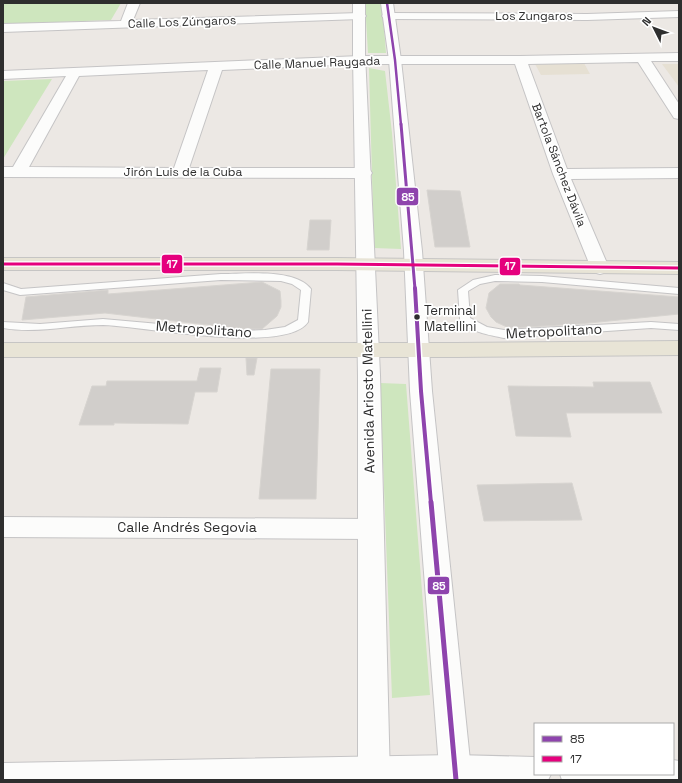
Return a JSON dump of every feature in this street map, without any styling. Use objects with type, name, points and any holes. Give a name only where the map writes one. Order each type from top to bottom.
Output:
[{"type":"main road","points":[[3,264],[366,264],[679,268]]},
{"type":"main road","points":[[3,350],[419,350],[679,348]]},
{"type":"street","points":[[125,24],[134,3]]},
{"type":"street","name":"Avenida Ariosto Matellini","points":[[359,3],[359,54],[364,173],[368,349],[374,776]]},
{"type":"street","points":[[387,3],[395,60],[414,265],[421,391],[456,776]]},
{"type":"street","points":[[500,3],[505,16]]},
{"type":"street","points":[[663,3],[678,14]]},
{"type":"street","name":"Calle Los Zúngaros","points":[[3,28],[125,24],[247,14],[360,16]]},
{"type":"street","name":"Los Zungaros","points":[[388,16],[587,16],[678,14]]},
{"type":"street","name":"Calle Manuel Raygada","points":[[3,75],[360,60],[643,59],[679,57]]},
{"type":"street","points":[[643,59],[679,115]]},
{"type":"street","name":"Bartola Sánchez Dávila","points":[[520,60],[561,174],[600,268]]},
{"type":"street","points":[[180,172],[216,67]]},
{"type":"street","points":[[10,172],[75,72]]},
{"type":"street","name":"Jirón Luis de la Cuba","points":[[10,172],[364,173]]},
{"type":"street","points":[[561,174],[679,173]]},
{"type":"street","name":"Calle Andrés Segovia","points":[[3,527],[370,529]]},
{"type":"street","points":[[3,779],[456,776],[534,773]]},
{"type":"street","points":[[610,775],[679,777]]},
{"type":"lane","name":"Metropolitano","points":[[3,286],[20,292],[221,278],[272,277],[289,279],[306,288],[303,322],[293,329],[282,332],[230,334],[104,322],[20,329],[3,325]]},
{"type":"lane","name":"Metropolitano","points":[[679,291],[542,279],[495,278],[477,282],[463,290],[465,319],[478,328],[494,333],[504,334],[651,326],[679,327]]},
{"type":"shaded area","points":[[584,63],[590,74],[541,75],[535,64]]},
{"type":"shaded area","points":[[662,64],[679,64],[679,87]]},
{"type":"green space","points":[[3,3],[121,3],[111,20],[3,24]]},
{"type":"green space","points":[[365,3],[382,3],[386,53],[368,53]]},
{"type":"green space","points":[[369,68],[385,71],[392,133],[401,249],[374,248]]},
{"type":"green space","points":[[52,79],[3,159],[3,81]]},
{"type":"green space","points":[[380,383],[406,384],[430,695],[392,698]]},
{"type":"building","points":[[427,190],[460,191],[470,247],[435,247]]},
{"type":"building","points":[[310,220],[331,220],[329,250],[307,250]]},
{"type":"building","points":[[262,282],[280,291],[281,307],[277,316],[262,329],[243,329],[105,313],[22,320],[26,297],[108,290],[108,294]]},
{"type":"building","points":[[500,284],[519,284],[679,297],[679,314],[579,324],[509,328],[496,322],[486,308],[489,293]]},
{"type":"building","points":[[246,358],[257,358],[254,375],[247,375]]},
{"type":"building","points":[[200,368],[221,368],[217,392],[195,392],[188,424],[114,423],[114,425],[79,425],[92,386],[106,386],[107,381],[197,381]]},
{"type":"building","points":[[271,369],[320,369],[316,499],[259,499]]},
{"type":"building","points":[[593,382],[650,382],[662,413],[566,413],[571,437],[516,436],[508,386],[594,387]]},
{"type":"building","points":[[572,483],[582,520],[484,521],[477,485]]},
{"type":"transit line","name":"85","points":[[387,3],[395,60],[413,251],[421,391],[456,780]]},
{"type":"transit line","name":"17","points":[[3,264],[337,264],[679,268]]},
{"type":"place","name":"Terminal Matellini","points":[[417,317]]}]
